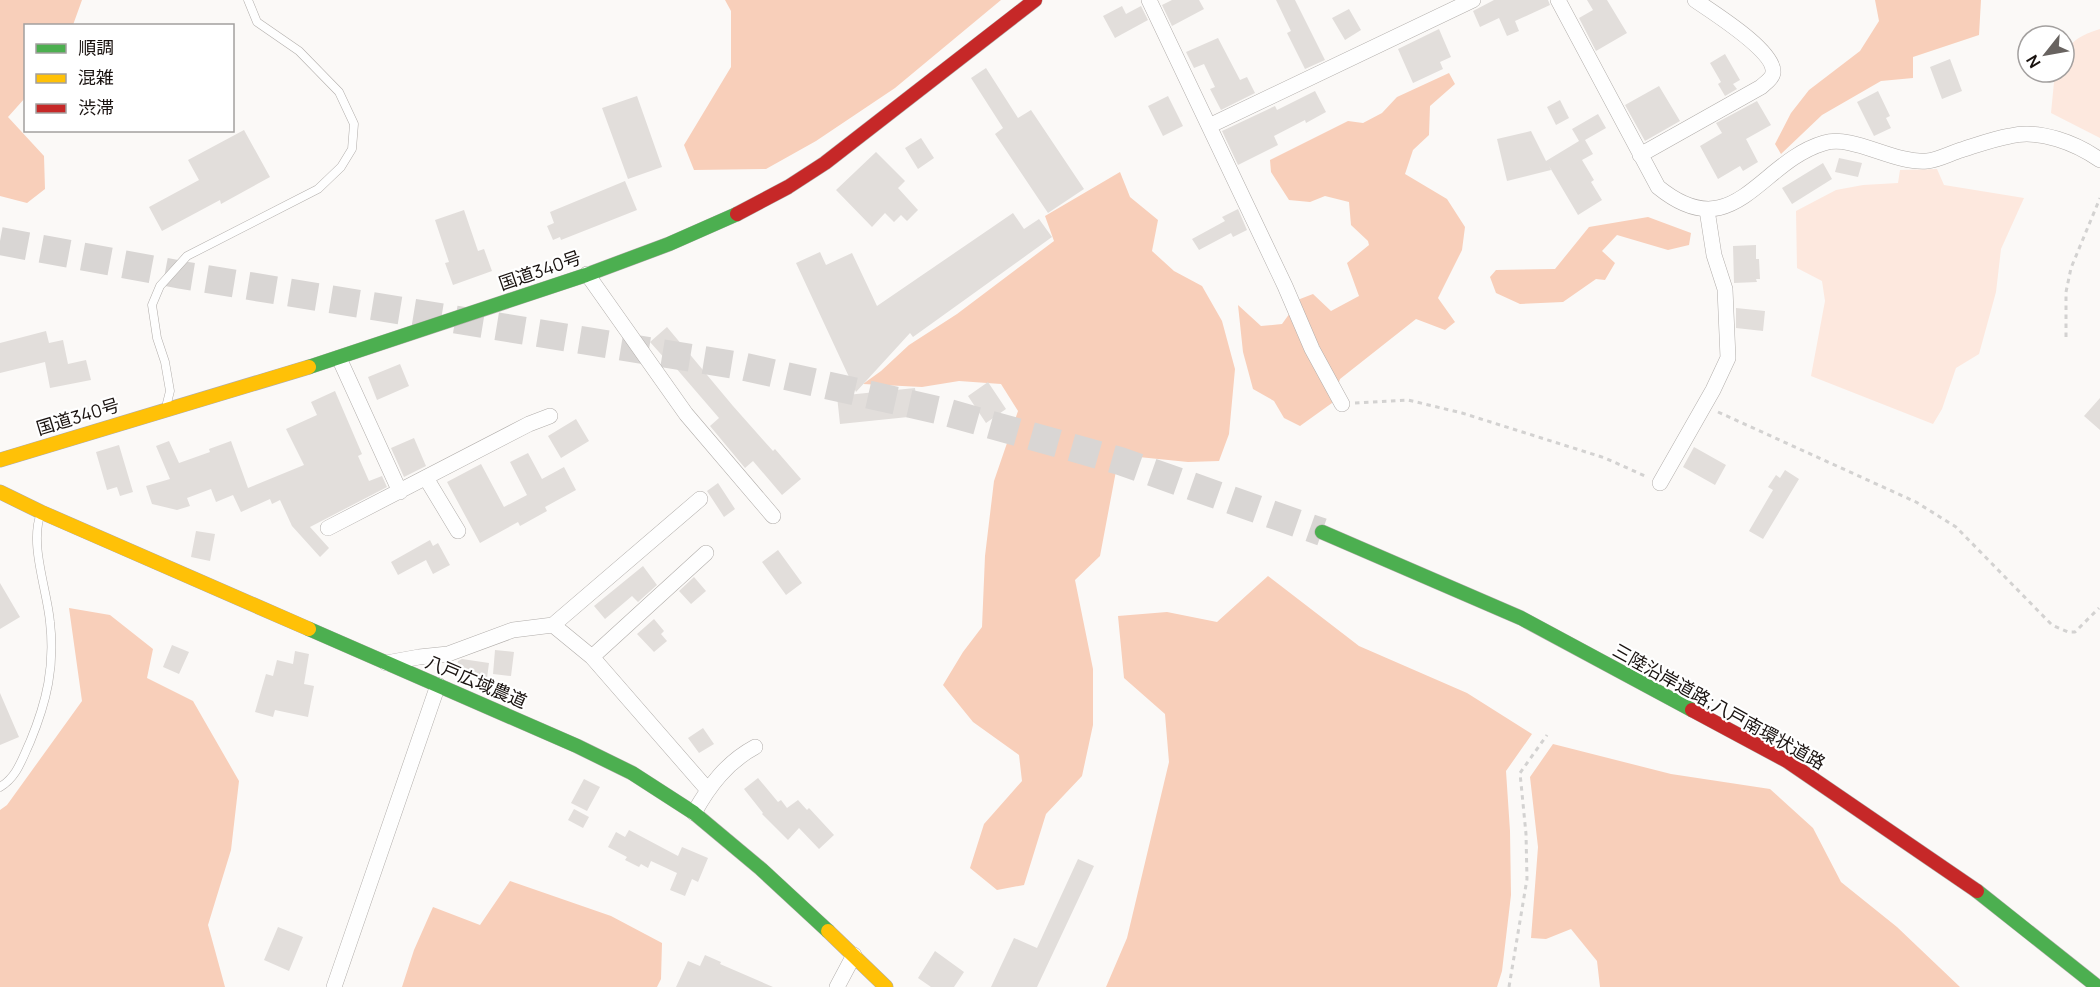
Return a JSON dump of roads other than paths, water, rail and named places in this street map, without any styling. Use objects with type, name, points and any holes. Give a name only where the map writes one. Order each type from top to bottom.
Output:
[{"type":"main road","name":"国道340号","points":[[0,460],[339,358],[587,274],[699,233],[797,183],[1035,0]]},
{"type":"main road","name":"八戸広域農道","points":[[0,492],[577,746],[632,773],[694,813],[761,869],[886,987]]},
{"type":"main road","name":"三陸沿岸道路;八戸南環状道路","points":[[1322,532],[1521,618],[1787,761],[1969,885],[2098,987]]},
{"type":"street","points":[[1149,0],[1312,349],[1342,404]]},
{"type":"street","points":[[1209,126],[1473,0]]},
{"type":"street","points":[[1558,0],[1658,187],[1684,205],[1707,210],[1734,203],[1799,155],[1827,142],[1845,142],[1908,160],[1928,161],[2012,135],[2037,136],[2059,139],[2084,148],[2100,160]]},
{"type":"street","points":[[1640,155],[1761,87],[1770,80],[1773,72],[1771,64],[1762,51],[1747,36],[1695,0]]},
{"type":"street","points":[[1660,483],[1704,406],[1728,358],[1725,289],[1714,255],[1707,210]]},
{"type":"street","points":[[587,274],[686,414],[773,516]]},
{"type":"street","points":[[339,358],[400,492]]},
{"type":"street","points":[[328,528],[529,424],[550,416]]},
{"type":"street","points":[[426,478],[458,531]]},
{"type":"street","points":[[386,663],[448,654],[513,630],[553,625],[700,499]]},
{"type":"street","points":[[592,657],[706,553]]},
{"type":"street","points":[[553,625],[592,657],[707,789]]},
{"type":"street","points":[[334,987],[438,685]]},
{"type":"street","points":[[694,813],[707,789],[744,753],[754,747]]},
{"type":"street","points":[[837,987],[854,955]]},
{"type":"lane","points":[[166,409],[170,391],[165,362],[157,338],[152,305],[160,286],[187,256],[318,189],[341,167],[352,149],[354,124],[339,92],[299,51],[257,22],[248,0]]},
{"type":"lane","points":[[0,787],[13,776],[34,731],[45,704],[52,663],[50,620],[37,550],[38,520],[41,512]]},
{"type":"tunnel","points":[[0,241],[182,275],[741,366],[942,411],[1120,461],[1322,532]]}]
